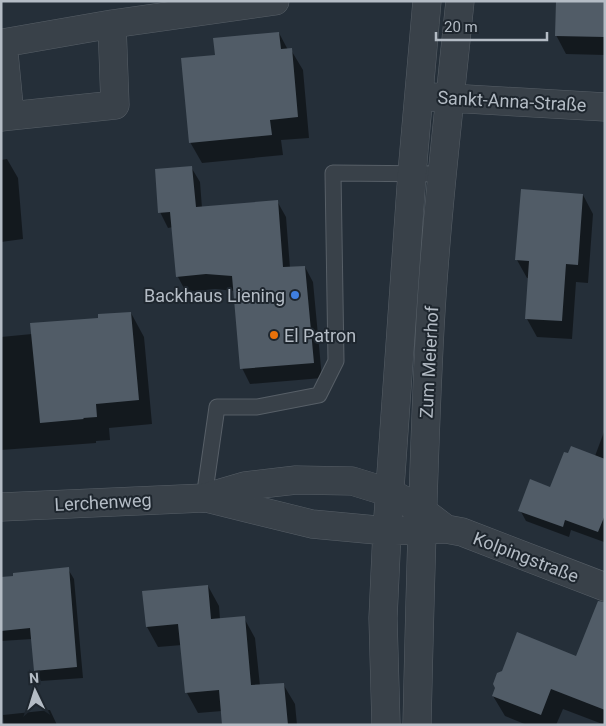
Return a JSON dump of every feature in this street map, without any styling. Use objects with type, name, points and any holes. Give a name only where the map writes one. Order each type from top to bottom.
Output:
[{"type":"street","points":[[112,24],[115,105],[6,117],[3,43],[112,24],[275,1]]},
{"type":"street","name":"Zum Meierhof","points":[[386,725],[383,618],[387,532],[412,173],[427,1]]},
{"type":"street","name":"Zum Meierhof","points":[[417,725],[429,523],[430,328],[442,174],[460,1]]},
{"type":"street","name":"Sankt-Anna-Straße","points":[[418,96],[605,107]]},
{"type":"street","name":"Lerchenweg","points":[[1,507],[204,498],[245,486],[296,480],[352,481],[390,493],[429,523]]},
{"type":"street","name":"Lerchenweg","points":[[204,498],[312,524],[387,532],[429,523]]},
{"type":"street","name":"Kolpingstraße","points":[[429,523],[462,532],[605,587]]},
{"type":"lane","points":[[204,498],[217,407],[257,407],[319,395],[336,361],[332,173],[442,174]]},
{"type":"building","points":[[556,1],[605,1],[605,37],[555,36]]},
{"type":"building","points":[[279,32],[281,49],[292,48],[298,117],[270,120],[272,135],[189,143],[181,58],[215,55],[213,38]]},
{"type":"building","points":[[192,166],[196,207],[278,200],[283,267],[305,266],[314,363],[240,369],[232,276],[206,274],[176,277],[170,212],[158,213],[155,169]]},
{"type":"building","points":[[521,189],[583,194],[578,265],[566,264],[562,321],[525,319],[529,261],[515,260]]},
{"type":"building","points":[[131,312],[139,400],[96,404],[97,417],[40,423],[30,323],[98,318],[98,314]]},
{"type":"building","points":[[571,446],[605,459],[605,515],[598,532],[565,520],[563,527],[518,511],[530,479],[550,487],[564,452],[568,453]]},
{"type":"building","points":[[69,567],[77,667],[34,671],[30,628],[1,631],[1,577],[13,576],[13,573]]},
{"type":"building","points":[[208,585],[211,619],[245,616],[251,685],[284,683],[288,725],[222,725],[219,690],[185,693],[178,624],[146,627],[142,591]]},
{"type":"building","points":[[598,601],[605,602],[605,710],[551,689],[541,715],[492,696],[495,688],[493,684],[497,673],[502,671],[517,632],[576,656]]},
{"type":"place","name":"Backhaus Liening","points":[[295,295]]},
{"type":"place","name":"El Patron","points":[[274,335]]}]
